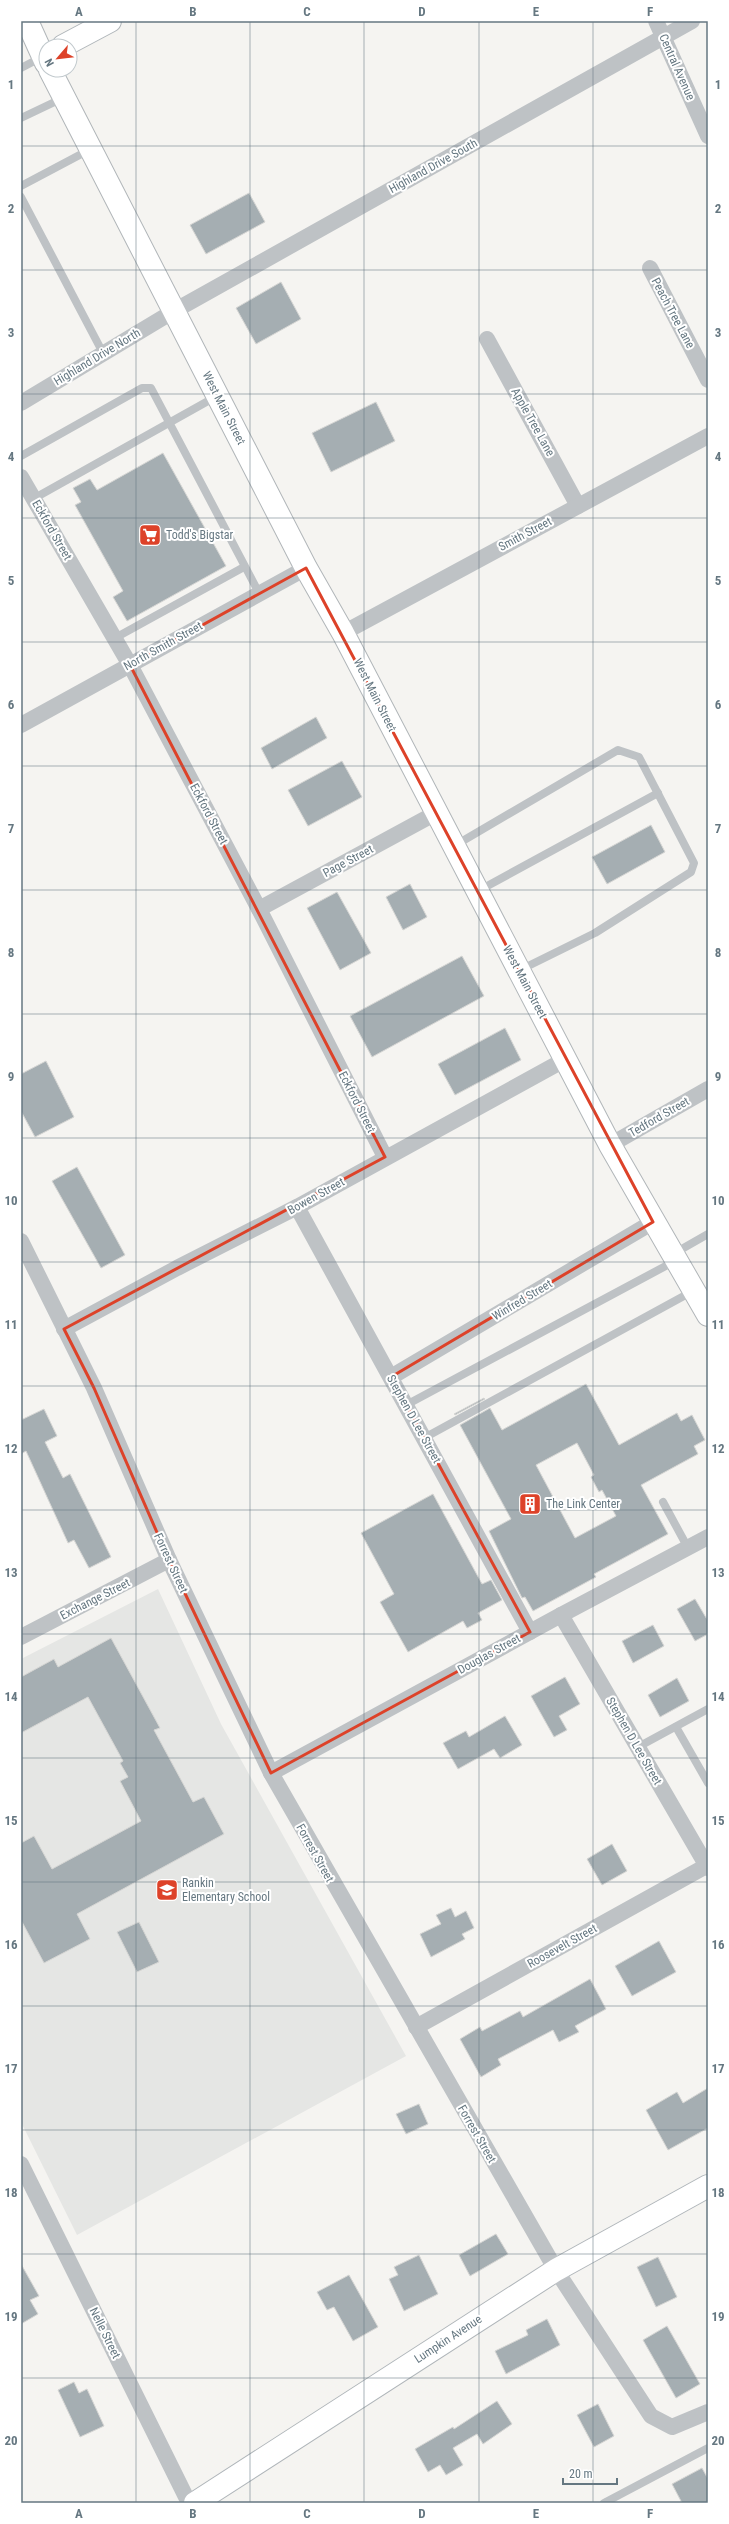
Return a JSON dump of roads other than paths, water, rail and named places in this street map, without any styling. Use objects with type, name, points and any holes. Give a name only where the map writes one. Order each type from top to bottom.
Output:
[{"type":"main road","name":"West Main Street","points":[[27,21],[38,44]]},
{"type":"main road","points":[[78,38],[110,21]]},
{"type":"main road","name":"West Main Street","points":[[54,78],[306,568],[343,633],[436,814],[610,1144],[653,1222],[703,1304]]},
{"type":"main road","name":"Lumpkin Avenue","points":[[195,2503],[556,2270],[708,2186]]},
{"type":"street","name":"Central Avenue","points":[[656,21],[708,136]]},
{"type":"street","name":"Highland Drive South","points":[[174,311],[692,21]]},
{"type":"street","name":"Peach Tree Lane","points":[[650,268],[708,380]]},
{"type":"street","name":"Highland Drive North","points":[[21,403],[174,311]]},
{"type":"street","name":"Apple Tree Lane","points":[[487,339],[578,506]]},
{"type":"street","name":"Smith Street","points":[[343,633],[708,436]]},
{"type":"street","name":"Eckford Street","points":[[21,477],[130,665],[259,909],[385,1157]]},
{"type":"street","name":"North Smith Street","points":[[21,725],[306,568]]},
{"type":"street","name":"Page Street","points":[[259,909],[436,814]]},
{"type":"street","name":"Bowen Street","points":[[64,1329],[177,1268],[297,1207],[385,1157],[566,1059]]},
{"type":"street","name":"Tedford Street","points":[[610,1144],[708,1089]]},
{"type":"street","name":"Stephen D Lee Street","points":[[297,1207],[530,1632]]},
{"type":"street","name":"Winfred Street","points":[[391,1377],[653,1222]]},
{"type":"street","name":"Forrest Street","points":[[21,1241],[94,1388],[169,1560],[271,1773],[556,2270],[650,2416],[672,2427],[708,2412]]},
{"type":"street","name":"Douglas Street","points":[[271,1773],[561,1614],[708,1537]]},
{"type":"street","name":"Exchange Street","points":[[21,1637],[169,1560]]},
{"type":"street","name":"Stephen D Lee Street","points":[[561,1614],[708,1866]]},
{"type":"street","name":"Roosevelt Street","points":[[416,2027],[708,1866]]},
{"type":"street","name":"Nelle Street","points":[[21,2164],[188,2503]]},
{"type":"lane","points":[[21,68],[38,63]]},
{"type":"lane","points":[[21,118],[64,98]]},
{"type":"lane","points":[[21,186],[91,149]]},
{"type":"lane","points":[[21,197],[103,353]]},
{"type":"lane","points":[[21,456],[142,388],[151,388],[259,593]]},
{"type":"lane","points":[[33,498],[218,395]]},
{"type":"lane","points":[[115,638],[244,567]]},
{"type":"lane","points":[[454,846],[618,750],[639,758],[658,793],[694,863],[691,872],[595,933],[519,971]]},
{"type":"lane","points":[[477,891],[658,793]]},
{"type":"lane","points":[[406,1405],[674,1257],[708,1234]]},
{"type":"lane","points":[[424,1438],[703,1304]]},
{"type":"lane","points":[[663,1502],[688,1548]]},
{"type":"lane","points":[[638,1747],[708,1708]]},
{"type":"lane","points":[[676,1727],[708,1783]]},
{"type":"lane","points":[[604,2503],[708,2448]]},
{"type":"place","name":"Todd's Bigstar","points":[[150,535]]},
{"type":"place","name":"The Link Center","points":[[530,1504]]},
{"type":"place","name":"Rankin Elementary School","points":[[167,1890]]}]
